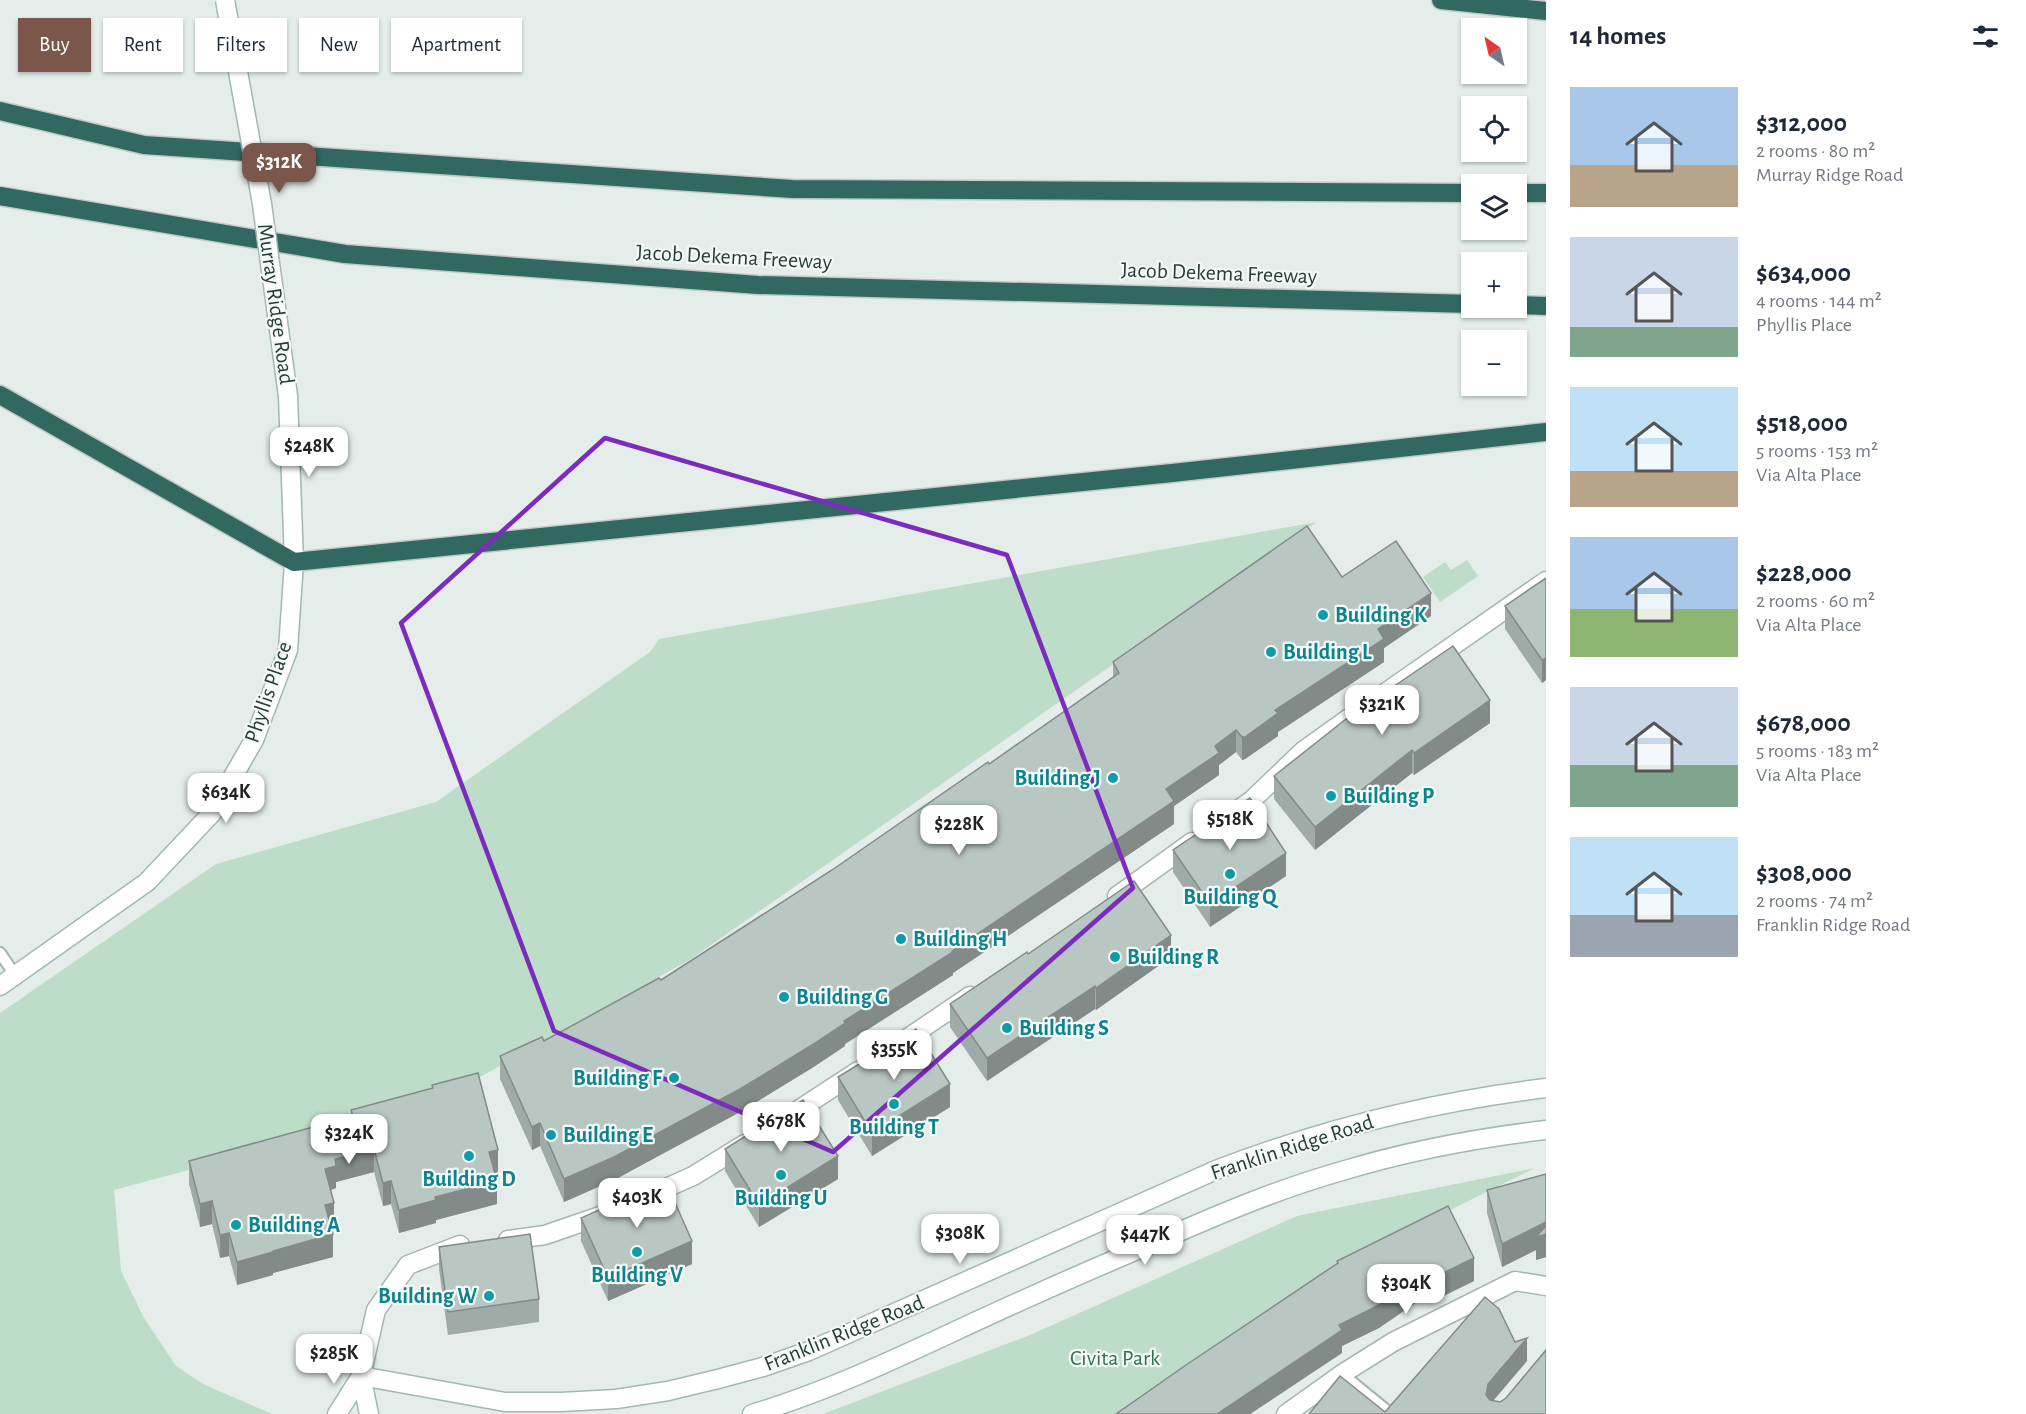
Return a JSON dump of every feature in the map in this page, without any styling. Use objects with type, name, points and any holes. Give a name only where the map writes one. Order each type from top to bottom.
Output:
[{"type":"highway","points":[[1441,0],[1546,11]]},
{"type":"highway","points":[[0,111],[144,145],[792,189],[1461,193]]},
{"type":"highway","points":[[1527,193],[1546,194]]},
{"type":"highway","name":"Jacob Dekema Freeway","points":[[0,196],[345,254],[758,285],[1461,304]]},
{"type":"highway","points":[[1527,305],[1546,306]]},
{"type":"highway","points":[[0,395],[294,562],[1172,473],[1546,432]]},
{"type":"street","name":"Murray Ridge Road","points":[[225,0],[262,204],[288,396]]},
{"type":"street","name":"Phyllis Place","points":[[8,980],[147,882],[212,813],[254,740],[288,650],[294,562],[288,396]]},
{"type":"street","points":[[1102,907],[1252,800],[1302,751],[1546,581]]},
{"type":"street","points":[[888,1051],[983,987]]},
{"type":"street","points":[[635,1202],[693,1176],[869,1064]]},
{"type":"street","name":"Franklin Ridge Road","points":[[361,1376],[505,1402],[616,1399],[668,1391],[763,1367],[808,1351],[1216,1170],[1277,1147],[1347,1126],[1436,1105],[1546,1088]]},
{"type":"street","name":"Franklin Ridge Road","points":[[752,1414],[802,1399],[837,1385],[1024,1299],[1221,1213],[1286,1189],[1396,1157],[1459,1143],[1546,1130]]},
{"type":"street","points":[[337,1414],[361,1376],[376,1310],[408,1265],[459,1245],[545,1235],[615,1210]]},
{"type":"street","points":[[1286,1414],[1342,1374],[1393,1342],[1515,1281],[1546,1286]]},
{"type":"street","points":[[361,1376],[369,1414]]},
{"type":"lane","points":[[0,952],[8,980]]},
{"type":"lane","points":[[1342,1374],[1391,1414]]},
{"type":"highlighted area","points":[[605,438],[1007,555],[1133,888],[833,1152],[554,1031],[401,623]]},
{"type":"green space","points":[[1317,522],[691,959],[428,1106],[114,1190],[121,1271],[144,1318],[176,1366],[203,1384],[272,1414],[0,1414],[0,1013],[216,864],[436,802],[650,652],[659,639]]},
{"type":"green space","points":[[1467,560],[1478,576],[1440,602],[1423,577],[1445,562],[1451,570]]},
{"type":"green space","name":"Civita Park","points":[[1535,1168],[1331,1269],[1135,1414],[823,1414],[1030,1335],[1297,1216]]},
{"type":"building","points":[[1307,526],[1342,577],[1396,541],[1431,593],[1378,629],[1384,639],[1275,710],[1278,713],[1245,737],[1242,737],[1236,730],[1215,746],[1219,753],[1166,789],[1174,801],[953,952],[844,1021],[845,1023],[812,1045],[740,1089],[614,1157],[564,1179],[540,1123],[532,1127],[500,1056],[542,1037],[544,1041],[659,978],[661,980],[832,870],[1119,673],[1113,662]]},
{"type":"building","points":[[1546,578],[1546,658],[1542,660],[1505,606]]},
{"type":"building","points":[[1453,646],[1490,700],[1414,753],[1412,750],[1315,827],[1274,776],[1346,719]]},
{"type":"building","name":"Building Q","points":[[1250,798],[1286,853],[1210,904],[1173,850]]},
{"type":"building","points":[[1134,881],[1171,935],[1096,988],[1095,986],[987,1058],[950,1004]]},
{"type":"building","name":"Building T","points":[[916,1029],[950,1084],[872,1133],[838,1077]]},
{"type":"building","points":[[478,1073],[498,1150],[489,1152],[497,1181],[435,1197],[436,1200],[399,1210],[391,1181],[383,1183],[374,1149],[335,1159],[336,1166],[325,1169],[334,1203],[325,1205],[333,1234],[237,1262],[229,1233],[220,1235],[212,1201],[200,1204],[189,1161],[353,1116],[351,1110],[433,1088],[432,1085]]},
{"type":"building","name":"Building U","points":[[803,1100],[838,1156],[759,1205],[725,1149]]},
{"type":"building","points":[[1546,1174],[1546,1222],[1502,1244],[1487,1190]]},
{"type":"building","name":"Building V","points":[[665,1180],[692,1241],[608,1278],[581,1218]]},
{"type":"building","points":[[1448,1206],[1474,1258],[1429,1280],[1424,1274],[1379,1305],[1339,1325],[1342,1330],[1217,1414],[1116,1414],[1338,1263],[1337,1261]]},
{"type":"building","points":[[1546,1226],[1546,1234],[1536,1237]]},
{"type":"building","name":"Building W","points":[[530,1234],[539,1299],[448,1312],[439,1247]]},
{"type":"building","points":[[1485,1297],[1499,1309],[1515,1342],[1527,1338],[1488,1384],[1486,1395],[1490,1400],[1500,1402],[1506,1398],[1546,1350],[1546,1414],[1309,1414],[1340,1376],[1385,1412]]},
{"type":"place","name":"Building K","points":[[1323,615]]},
{"type":"place","name":"Building L","points":[[1271,652]]},
{"type":"place","name":"Building J","points":[[1113,778]]},
{"type":"place","name":"Building P","points":[[1331,796]]},
{"type":"place","name":"Building Q","points":[[1230,874]]},
{"type":"place","name":"Building H","points":[[901,939]]},
{"type":"place","name":"Building R","points":[[1115,957]]},
{"type":"place","name":"Building G","points":[[784,997]]},
{"type":"place","name":"Building S","points":[[1007,1028]]},
{"type":"place","name":"Building F","points":[[674,1078]]},
{"type":"place","name":"Building T","points":[[894,1104]]},
{"type":"place","name":"Building E","points":[[551,1135]]},
{"type":"place","name":"Building D","points":[[469,1156]]},
{"type":"place","name":"Building U","points":[[781,1175]]},
{"type":"place","name":"Building A","points":[[236,1225]]},
{"type":"place","name":"Building V","points":[[637,1252]]},
{"type":"place","name":"Building W","points":[[489,1296]]}]
